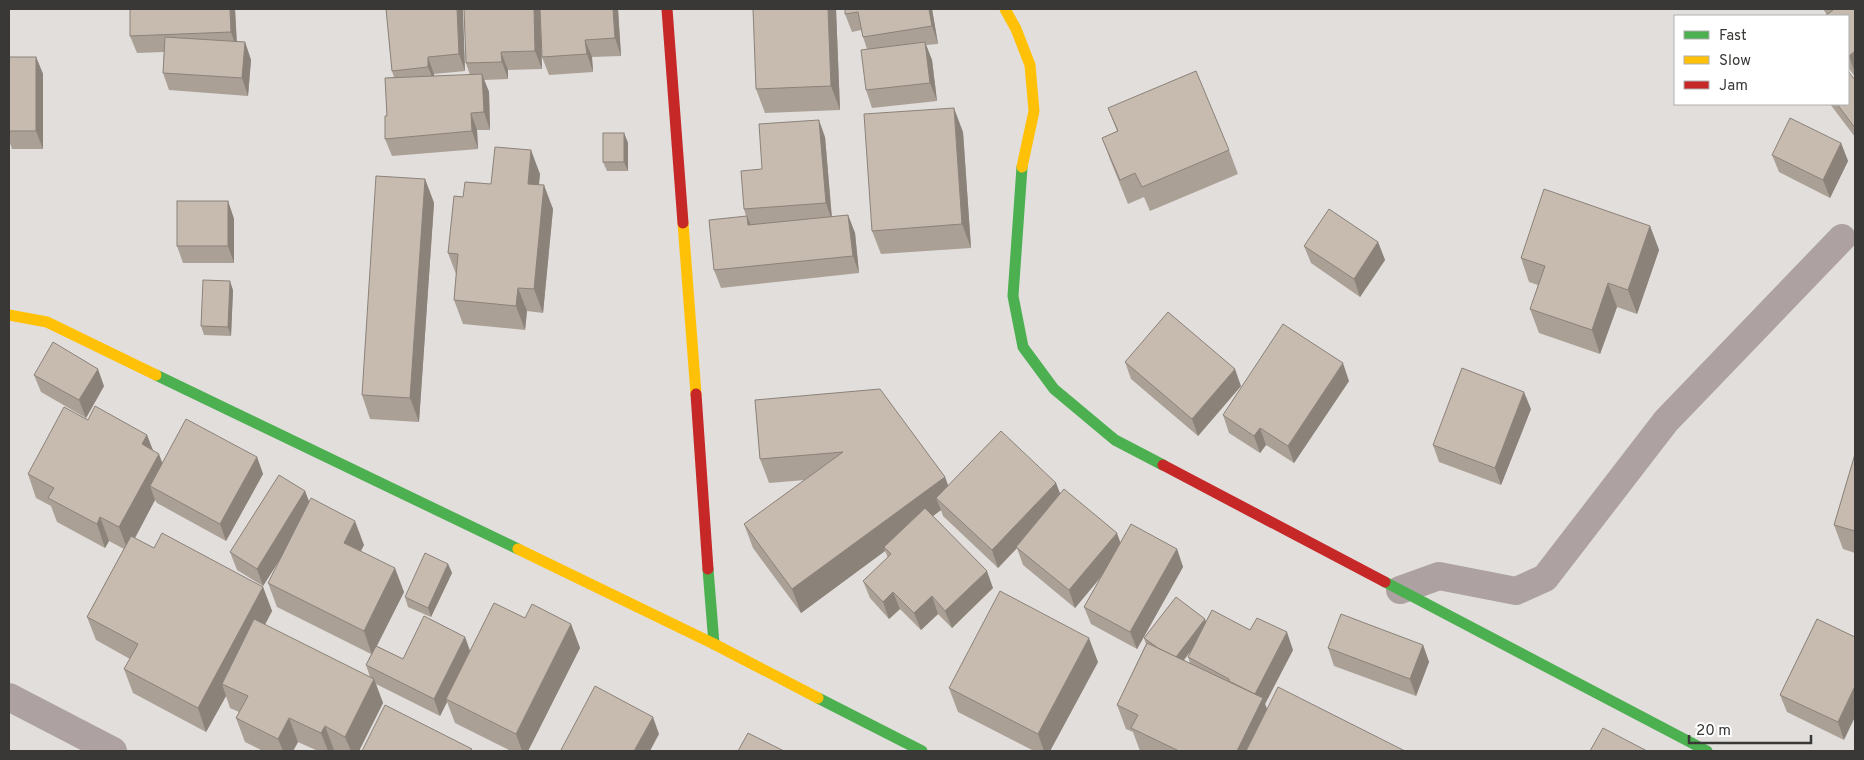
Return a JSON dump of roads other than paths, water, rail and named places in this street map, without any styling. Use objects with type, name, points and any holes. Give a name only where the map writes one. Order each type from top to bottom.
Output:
[{"type":"street","points":[[667,9],[714,644]]},
{"type":"street","points":[[1005,9],[1016,29],[1030,65],[1034,111],[1021,172],[1013,296],[1023,347],[1054,390],[1116,440],[1707,751]]},
{"type":"street","points":[[1400,590],[1439,576],[1516,591],[1545,578],[1666,421],[1842,238]]},
{"type":"street","points":[[9,315],[47,322],[714,644],[922,751]]},
{"type":"street","points":[[9,698],[113,751]]}]
